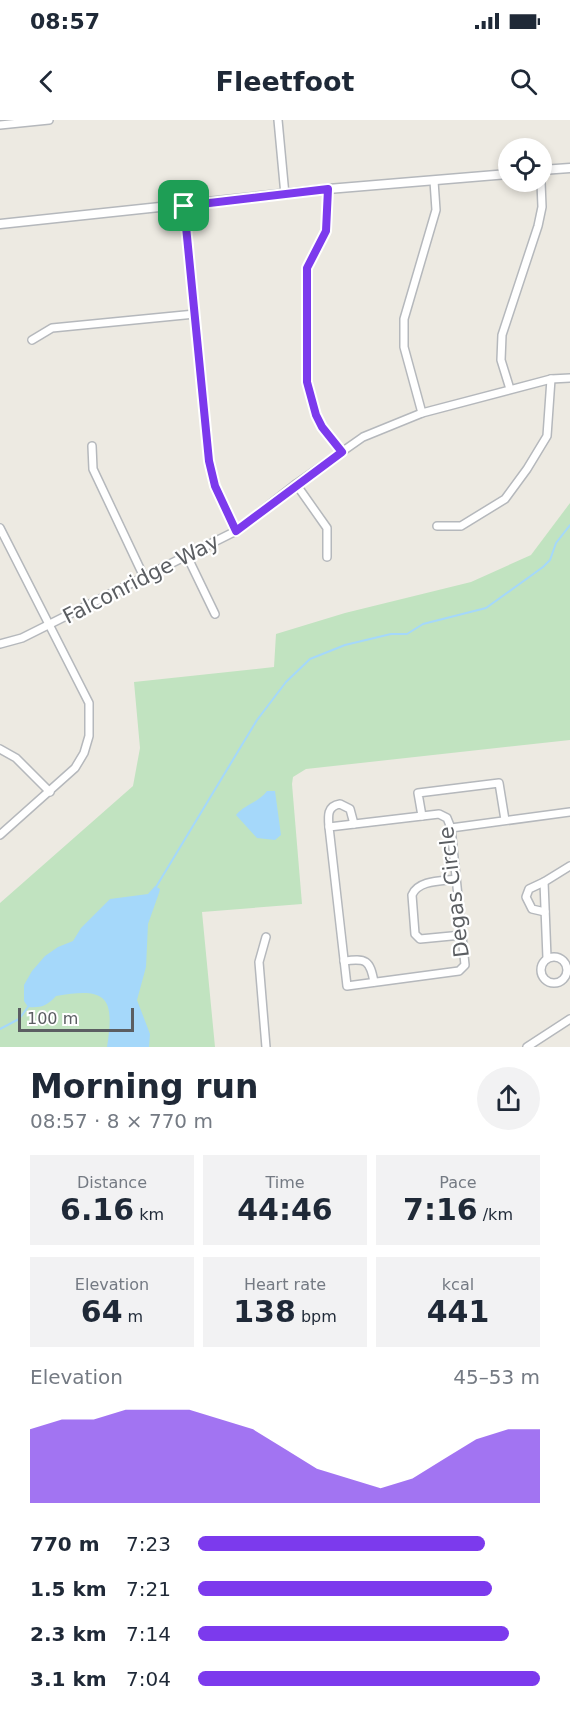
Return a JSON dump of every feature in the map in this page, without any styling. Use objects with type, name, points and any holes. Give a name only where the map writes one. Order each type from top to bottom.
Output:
[{"type":"street","points":[[0,125],[49,120]]},
{"type":"street","points":[[278,120],[285,195]]},
{"type":"street","points":[[552,169],[570,168]]},
{"type":"street","points":[[0,224],[328,189],[498,175]]},
{"type":"street","points":[[422,413],[404,347],[404,319],[436,210],[434,181]]},
{"type":"street","points":[[328,189],[326,231],[307,268],[307,382],[319,421],[342,452]]},
{"type":"street","points":[[510,389],[501,360],[502,335],[538,226],[542,207],[541,192]]},
{"type":"street","points":[[184,206],[211,474],[236,531]]},
{"type":"street","points":[[32,340],[52,328],[195,314]]},
{"type":"street","name":"Falconridge Way","points":[[0,644],[22,638],[236,531],[296,484],[363,437],[422,413],[551,379],[570,378]]},
{"type":"street","points":[[437,526],[461,526],[505,499],[528,469],[547,436],[551,379]]},
{"type":"street","points":[[92,446],[93,470],[144,577]]},
{"type":"street","points":[[296,484],[327,528],[327,557]]},
{"type":"street","points":[[0,528],[89,703],[89,736],[84,753],[75,768],[0,835]]},
{"type":"street","points":[[187,556],[215,614]]},
{"type":"street","points":[[0,749],[16,758],[50,792]]},
{"type":"street","points":[[422,816],[418,793],[499,783],[505,820]]},
{"type":"street","points":[[329,827],[329,812],[336,804],[344,804],[350,809],[354,824]]},
{"type":"street","points":[[451,828],[570,812]]},
{"type":"street","name":"Degas Circle","points":[[439,814],[447,818],[451,828],[465,965],[459,971],[347,986],[329,827],[422,816],[439,814]]},
{"type":"street","points":[[545,912],[532,909],[526,897],[529,889],[570,866]]},
{"type":"street","points":[[456,879],[420,885],[414,890],[412,895],[415,934],[420,939],[462,935]]},
{"type":"street","points":[[544,882],[547,958]]},
{"type":"street","points":[[266,937],[259,962],[266,1047]]},
{"type":"street","points":[[344,961],[360,960],[368,963],[372,969],[374,982]]},
{"type":"street","points":[[527,1047],[570,1019]]},
{"type":"green space","points":[[570,503],[570,740],[306,769],[293,777],[302,904],[202,912],[215,1047],[0,1047],[0,903],[133,786],[140,748],[134,682],[274,667],[276,634],[345,613],[471,582],[531,555]]},
{"type":"water","points":[[267,791],[275,791],[281,835],[275,840],[257,838],[236,815]]},
{"type":"water","points":[[155,886],[160,889],[148,924],[146,967],[137,1000],[150,1034],[149,1047],[107,1047],[110,1017],[104,999],[97,995],[87,993],[56,996],[44,1006],[28,1007],[24,1001],[24,985],[45,956],[73,941],[81,928],[110,899],[148,894]]},
{"type":"waterway","points":[[156,887],[257,720],[286,682],[310,659],[345,645],[391,634],[407,634],[423,624],[486,608],[543,567],[550,560],[556,543],[570,525]]},
{"type":"waterway","points":[[0,1029],[19,1019],[28,1007]]},
{"type":"route","points":[[328,189],[326,231],[311,256],[306,276],[307,386],[322,427],[342,452],[296,484],[236,531],[211,474],[184,206],[328,189]]}]
